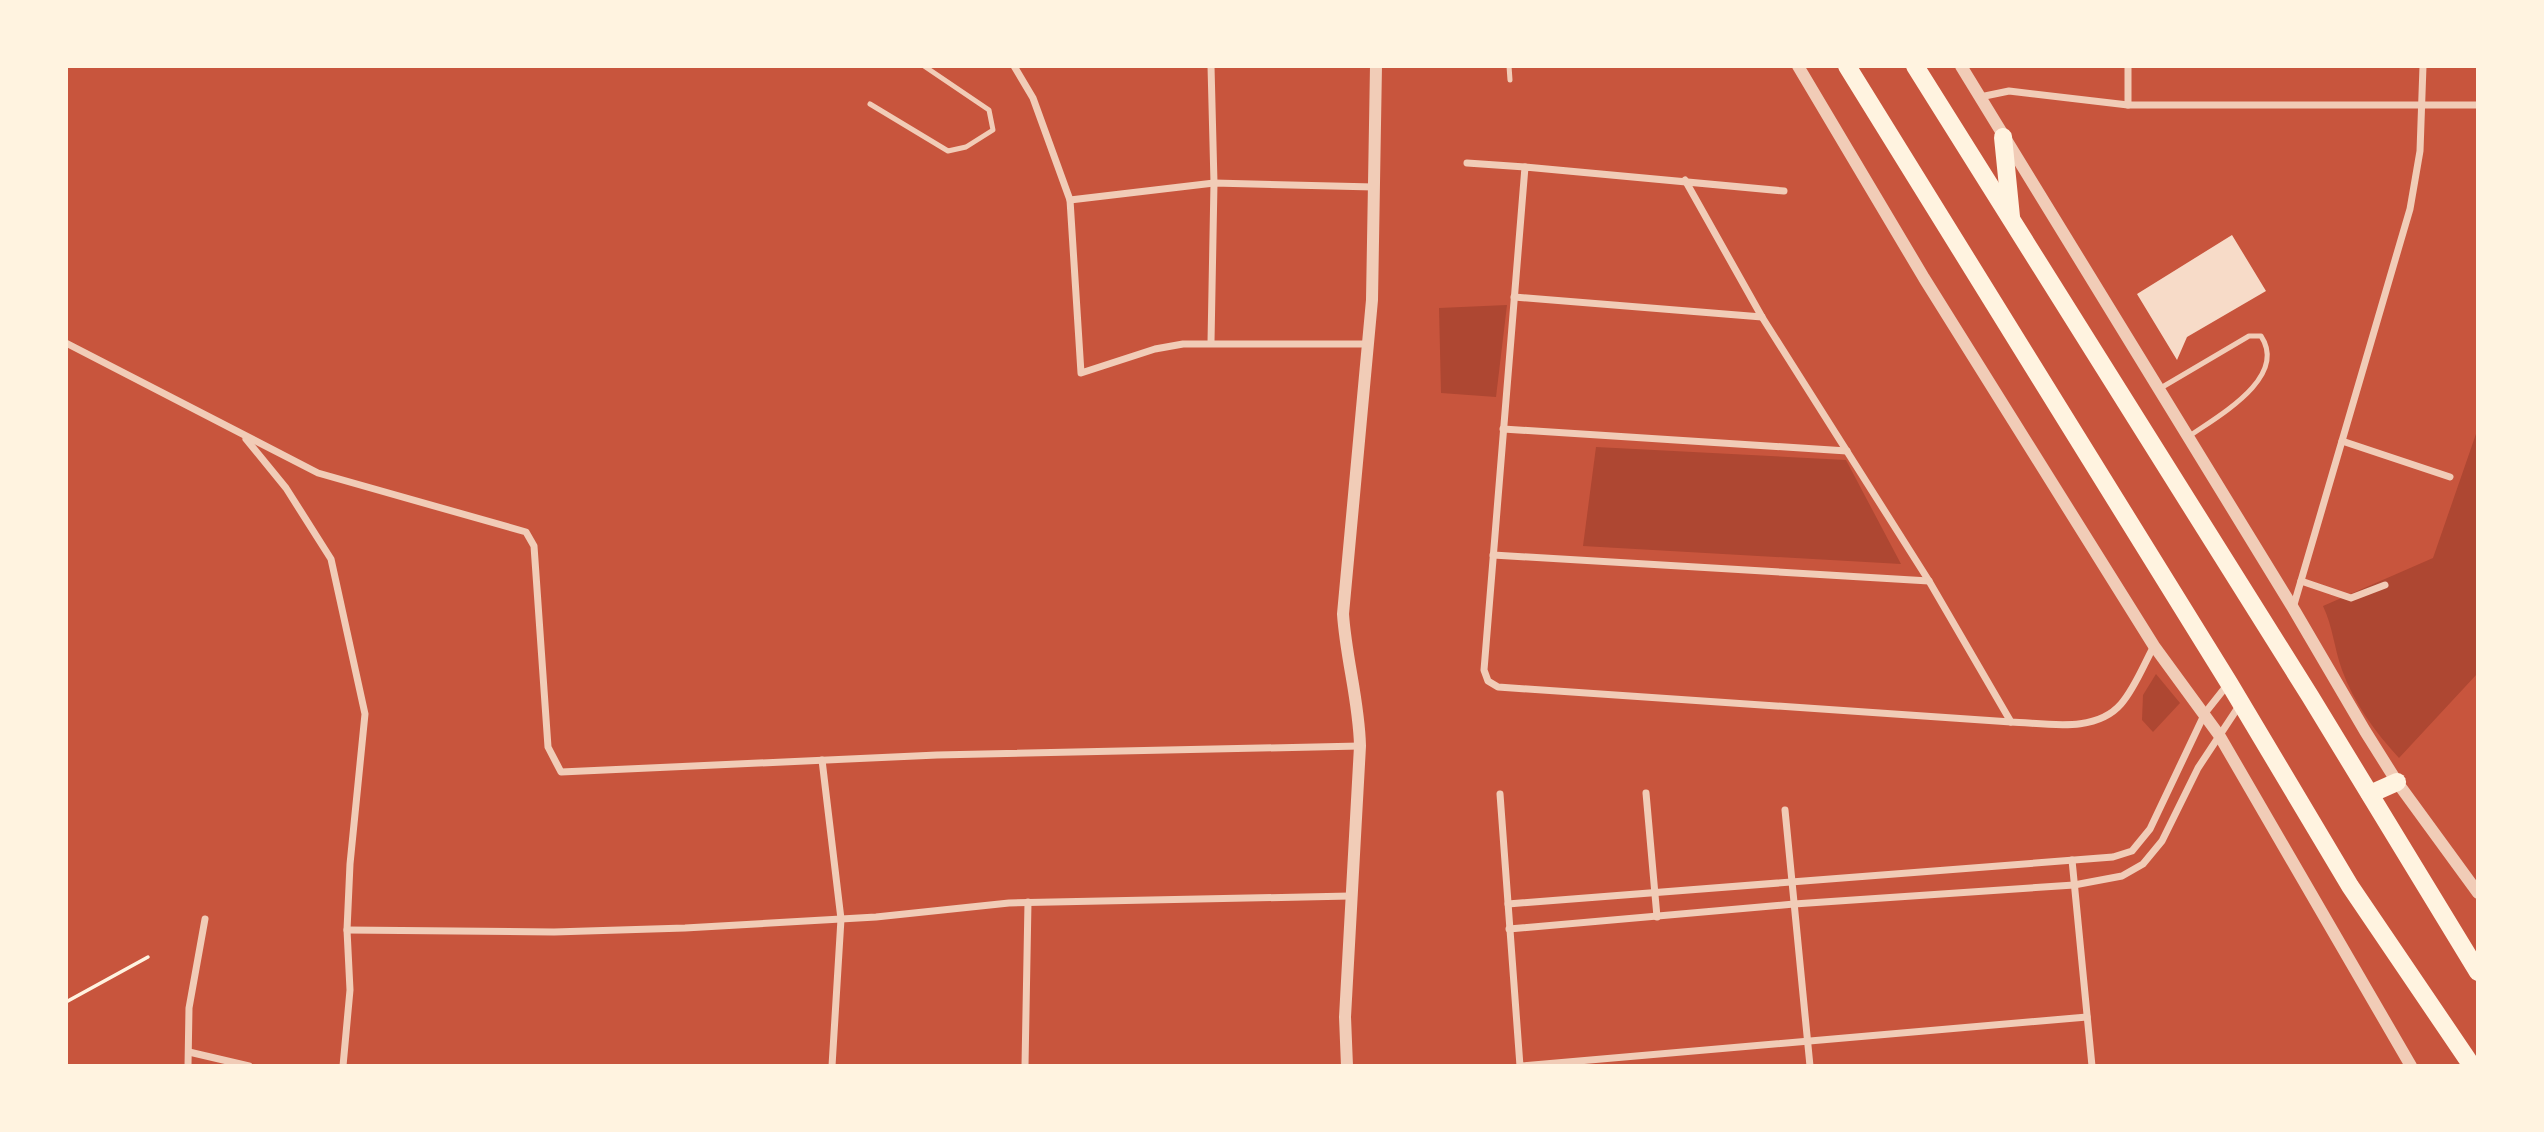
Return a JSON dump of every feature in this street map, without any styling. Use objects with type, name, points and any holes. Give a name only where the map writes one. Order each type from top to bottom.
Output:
[{"type":"main road","points":[[1847,66],[2229,683],[2350,886],[2472,1066]]},
{"type":"main road","points":[[1915,66],[2370,794],[2477,972]]},
{"type":"main road","points":[[2003,137],[2012,222]]},
{"type":"main road","points":[[2370,794],[2397,782]]},
{"type":"main road","points":[[2450,1034],[2466,1066]]},
{"type":"street","points":[[1014,66],[1033,98],[1070,200],[1081,373],[1155,349],[1211,342],[1367,344]]},
{"type":"street","points":[[1210,66],[1214,183],[1211,342]]},
{"type":"street","points":[[1348,1066],[1345,1017],[1360,746],[1359,708],[1347,653],[1343,614],[1372,300],[1376,66]]},
{"type":"street","points":[[1798,66],[1924,278],[2154,646],[2205,713],[2411,1066]]},
{"type":"street","points":[[1961,66],[2397,782],[2477,893]]},
{"type":"street","points":[[2128,105],[2129,66]]},
{"type":"street","points":[[2293,608],[2410,209],[2420,150],[2423,66]]},
{"type":"street","points":[[1979,97],[2009,91],[2128,105],[2477,105]]},
{"type":"street","points":[[1467,163],[1685,180],[1784,191]]},
{"type":"street","points":[[1525,167],[1484,670],[1488,681],[1498,687],[2011,722],[2083,724],[2106,717],[2122,703],[2154,646]]},
{"type":"street","points":[[1685,180],[1762,317],[1929,581],[2011,722]]},
{"type":"street","points":[[1070,200],[1214,183],[1374,187]]},
{"type":"street","points":[[1514,297],[1762,317]]},
{"type":"street","points":[[66,343],[174,396],[243,436],[318,473],[526,532],[534,546],[548,747],[561,772],[821,760],[1360,746]]},
{"type":"street","points":[[1503,429],[1847,451]]},
{"type":"street","points":[[243,436],[286,488],[331,559],[365,714],[347,930],[350,990],[342,1066]]},
{"type":"street","points":[[2342,440],[2450,477]]},
{"type":"street","points":[[1493,555],[1929,581]]},
{"type":"street","points":[[2301,581],[2351,597],[2385,585]]},
{"type":"street","points":[[1508,904],[2113,857],[2132,851],[2150,829],[2205,713],[2229,683]]},
{"type":"street","points":[[1509,929],[1794,904],[2074,884],[2122,876],[2143,864],[2162,841],[2218,735],[2241,703]]},
{"type":"street","points":[[821,760],[842,919],[832,1066]]},
{"type":"street","points":[[1646,793],[1657,917]]},
{"type":"street","points":[[1500,794],[1520,1066],[2087,1017]]},
{"type":"street","points":[[1785,810],[1811,1066]]},
{"type":"street","points":[[2132,851],[2143,864]]},
{"type":"street","points":[[2072,860],[2092,1066]]},
{"type":"street","points":[[347,930],[554,932],[842,919],[1028,902],[1350,895]]},
{"type":"street","points":[[1025,1066],[1028,902]]},
{"type":"street","points":[[188,1066],[189,1008],[205,919]]},
{"type":"street","points":[[189,1052],[249,1066]]},
{"type":"lane","points":[[870,104],[948,151],[967,147],[993,130],[989,110],[924,66]]},
{"type":"lane","points":[[1509,66],[1510,80]]},
{"type":"lane","points":[[2158,390],[2249,336],[2261,336],[2267,345],[2266,362],[2254,389],[2188,437]]},
{"type":"path","points":[[66,1002],[148,957]]},
{"type":"shaded area","points":[[1507,305],[1496,397],[1441,393],[1439,308]]},
{"type":"shaded area","points":[[2477,431],[2477,674],[2399,758],[2374,727],[2353,694],[2342,670],[2323,606],[2433,558]]},
{"type":"shaded area","points":[[1596,447],[1846,460],[1901,564],[1583,546]]},
{"type":"shaded area","points":[[2156,674],[2180,703],[2153,732],[2142,720],[2143,695]]},
{"type":"building","points":[[2232,235],[2266,291],[2187,337],[2177,360],[2137,294]]}]
